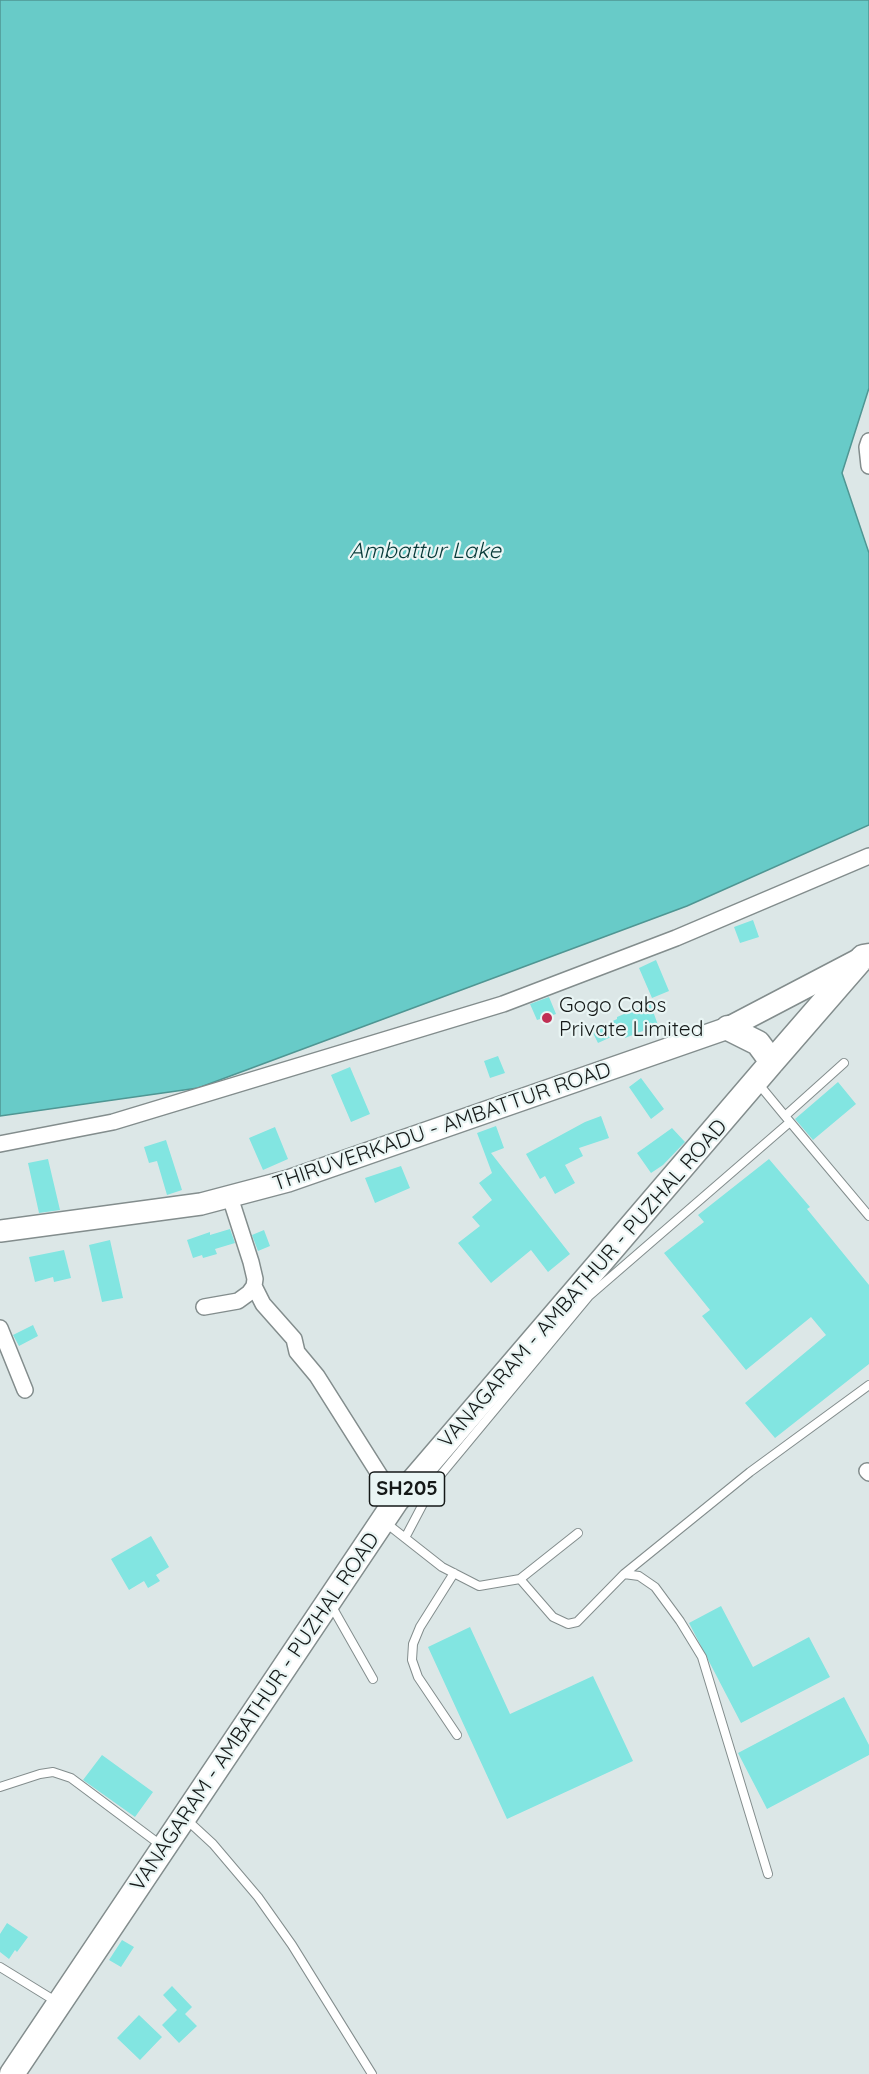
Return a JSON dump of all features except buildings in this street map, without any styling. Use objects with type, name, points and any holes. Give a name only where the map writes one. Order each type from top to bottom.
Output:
[{"type":"main road","name":"THIRUVERKADU - AMBATTUR ROAD","points":[[0,1231],[190,1206],[288,1181],[728,1028],[866,957]]},
{"type":"main road","name":"VANAGARAM - AMBATHUR - PUZHAL ROAD","points":[[12,2074],[389,1511],[772,1062],[866,957]]},
{"type":"main road","points":[[728,1028],[758,1042],[772,1062]]},
{"type":"street","points":[[869,441],[867,447],[869,466]]},
{"type":"street","points":[[0,1144],[113,1122],[503,1004],[676,938],[869,856]]},
{"type":"street","points":[[204,1307],[238,1301],[254,1286],[255,1279],[251,1262],[230,1197]]},
{"type":"street","points":[[254,1286],[263,1304],[294,1339],[297,1352],[317,1376],[389,1511]]},
{"type":"street","points":[[0,1328],[25,1390]]},
{"type":"lane","points":[[405,1538],[434,1483],[590,1296],[787,1119],[844,1063]]},
{"type":"lane","points":[[756,1081],[869,1216]]},
{"type":"lane","points":[[520,1579],[553,1617],[568,1624],[578,1622],[624,1574],[750,1472],[869,1384]]},
{"type":"lane","points":[[389,1511],[405,1538],[442,1567],[479,1586],[520,1579],[578,1533]]},
{"type":"lane","points":[[454,1573],[412,1644],[412,1660],[418,1677],[457,1735]]},
{"type":"lane","points":[[624,1574],[639,1576],[655,1587],[702,1657],[768,1874]]},
{"type":"lane","points":[[329,1601],[373,1679]]},
{"type":"lane","points":[[0,1787],[53,1772],[71,1778],[164,1847]]},
{"type":"lane","points":[[184,1817],[213,1844],[258,1897],[292,1945],[372,2074]]},
{"type":"lane","points":[[0,1967],[59,2004]]},
{"type":"water","name":"Ambattur Lake","points":[[0,0],[869,0],[869,388],[842,473],[869,553],[869,825],[687,906],[198,1088],[0,1116]]},
{"type":"place","name":"Gogo Cabs Private Limited","points":[[547,1018]]}]
